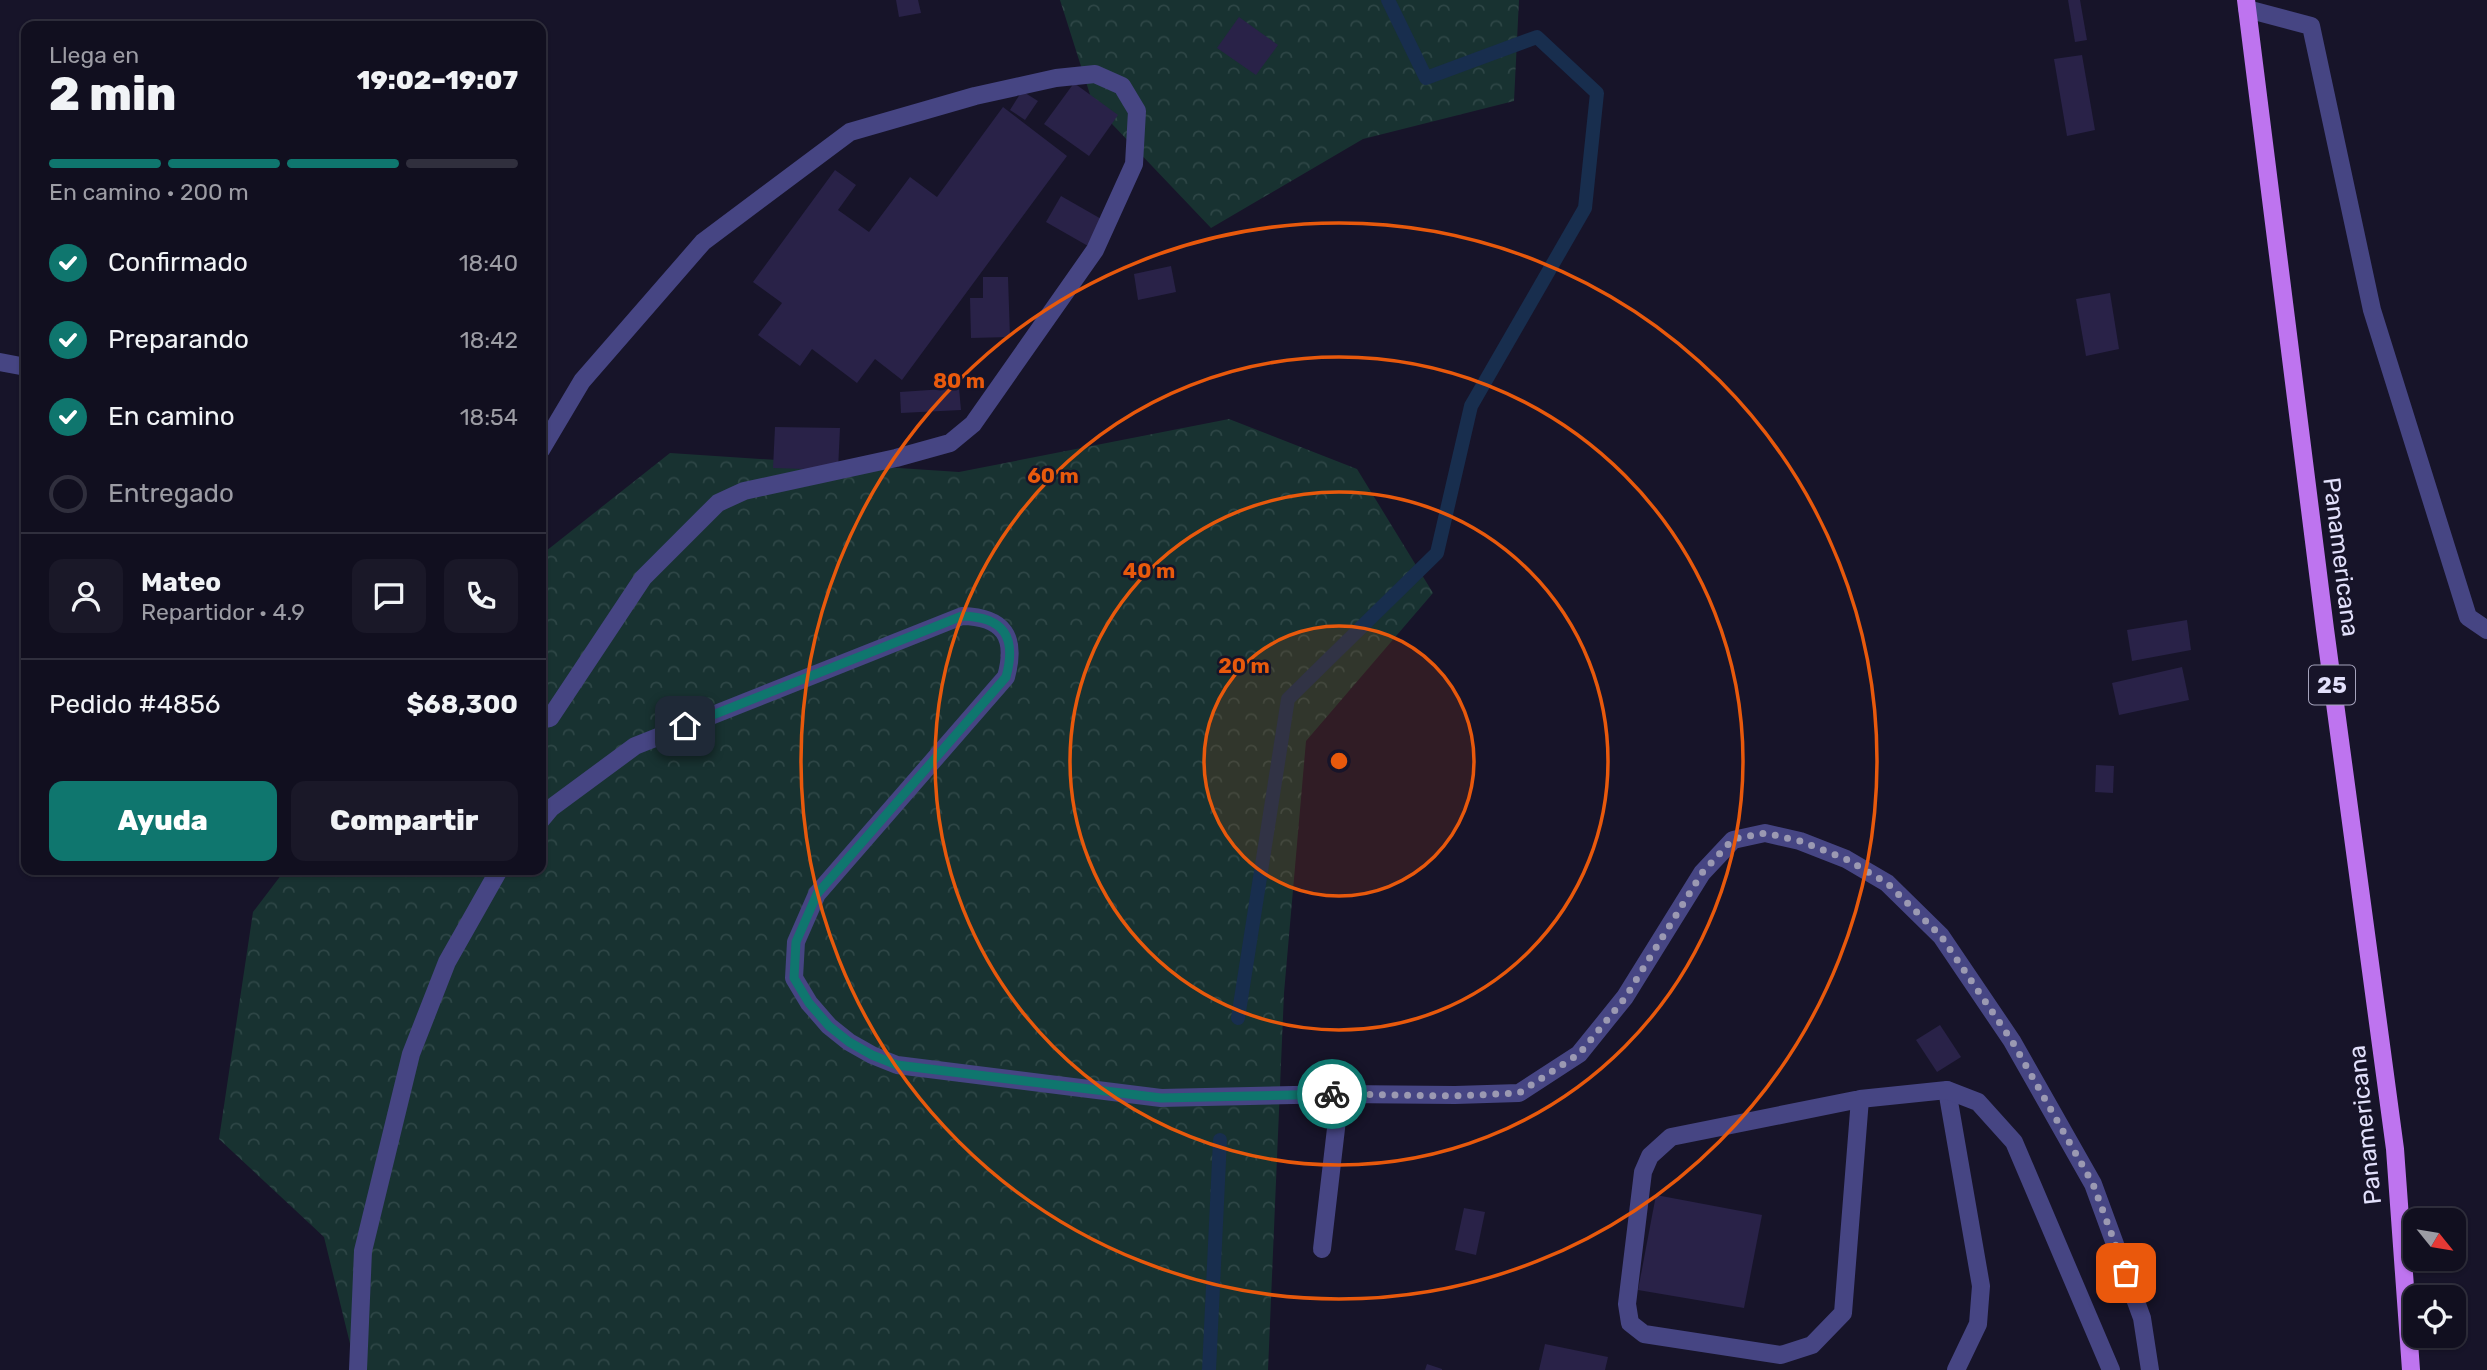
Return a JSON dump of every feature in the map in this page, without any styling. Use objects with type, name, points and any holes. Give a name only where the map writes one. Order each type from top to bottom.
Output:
[{"type":"main road","name":"Panamericana","points":[[2247,5],[2327,642],[2395,1149],[2411,1370]]},
{"type":"street","points":[[2247,5],[2311,26],[2372,310],[2468,617],[2487,630]]},
{"type":"street","points":[[546,442],[582,381],[703,242],[850,132],[975,96],[1056,78],[1095,74],[1122,86],[1137,111],[1134,164],[1095,250],[973,424],[950,443],[896,458],[744,491],[718,503],[643,578],[550,718],[546,719]]},
{"type":"street","points":[[0,362],[21,366]]},
{"type":"street","points":[[546,814],[635,746],[962,616],[979,616],[995,623],[1006,635],[1011,647],[1006,677],[817,894],[796,942],[794,978],[809,1003],[829,1026],[849,1042],[897,1065],[1161,1098],[1340,1094],[1455,1096],[1519,1093],[1579,1054],[1625,998],[1702,873],[1733,839],[1765,833],[1800,841],[1846,859],[1887,883],[1941,936],[2012,1041],[2093,1184],[2142,1318],[2150,1370]]},
{"type":"street","points":[[358,1370],[363,1251],[411,1054],[447,962],[496,875]]},
{"type":"street","points":[[1947,1090],[1981,1286],[1978,1324],[1956,1370]]},
{"type":"street","points":[[1860,1099],[1843,1313],[1812,1345],[1781,1355],[1644,1334],[1630,1323],[1626,1304],[1643,1172],[1650,1156],[1671,1137],[1860,1099],[1947,1090],[1978,1102],[2014,1142],[2111,1370]]},
{"type":"street","points":[[1322,1249],[1340,1094]]},
{"type":"green space","points":[[1060,0],[1519,0],[1514,101],[1363,139],[1211,228],[1093,104]]},
{"type":"green space","points":[[1229,419],[1357,469],[1433,593],[1306,741],[1284,993],[1268,1370],[365,1370],[354,1360],[324,1237],[219,1139],[253,912],[281,875],[546,875],[546,551],[670,453],[959,472]]},
{"type":"building","points":[[896,0],[918,0],[921,13],[899,17]]},
{"type":"building","points":[[2068,0],[2080,0],[2087,40],[2075,42]]},
{"type":"building","points":[[1239,17],[1278,45],[1256,75],[1217,48]]},
{"type":"building","points":[[2082,55],[2095,130],[2067,136],[2054,59]]},
{"type":"building","points":[[1074,83],[1118,115],[1089,156],[1044,124]]},
{"type":"building","points":[[1022,91],[1038,101],[1025,120],[1010,110]]},
{"type":"building","points":[[1003,107],[1067,156],[902,380],[875,359],[857,383],[812,349],[800,366],[758,335],[782,303],[753,282],[835,170],[856,185],[838,210],[869,232],[910,177],[937,197]]},
{"type":"building","points":[[1061,196],[1103,220],[1088,246],[1046,222]]},
{"type":"building","points":[[1171,266],[1176,292],[1138,300],[1134,274]]},
{"type":"building","points":[[983,277],[1008,277],[1010,337],[971,338],[970,298],[983,298]]},
{"type":"building","points":[[2110,293],[2119,349],[2086,356],[2076,299]]},
{"type":"building","points":[[959,388],[961,410],[901,413],[900,392]]},
{"type":"building","points":[[775,427],[840,428],[838,470],[773,468]]},
{"type":"building","points":[[2187,620],[2191,650],[2132,661],[2127,630]]},
{"type":"building","points":[[2182,667],[2189,700],[2119,715],[2112,683]]},
{"type":"building","points":[[2096,765],[2114,766],[2113,793],[2095,792]]},
{"type":"building","points":[[1940,1025],[1961,1057],[1937,1072],[1916,1040]]},
{"type":"building","points":[[1656,1195],[1762,1215],[1744,1308],[1638,1290]]},
{"type":"building","points":[[1464,1208],[1485,1212],[1476,1255],[1455,1250]]},
{"type":"building","points":[[1545,1344],[1608,1357],[1605,1370],[1539,1370]]},
{"type":"building","points":[[1427,1364],[1442,1369],[1442,1370],[1425,1370]]},
{"type":"waterway","points":[[1238,1018],[1288,699],[1437,553],[1471,406],[1585,208],[1597,93],[1537,37],[1426,78],[1388,0]]},
{"type":"waterway","points":[[1209,1370],[1220,1140]]},
{"type":"way so far","points":[[1332,1094],[1455,1096],[1519,1093],[1579,1054],[1625,998],[1702,873],[1733,839],[1765,833],[1800,841],[1846,859],[1887,883],[1941,936],[2012,1041],[2093,1184],[2126,1273]]},
{"type":"route","points":[[685,726],[962,616],[979,616],[995,623],[1006,635],[1011,647],[1006,677],[817,894],[796,942],[794,978],[809,1003],[829,1026],[849,1042],[897,1065],[1161,1098],[1332,1094]]}]
